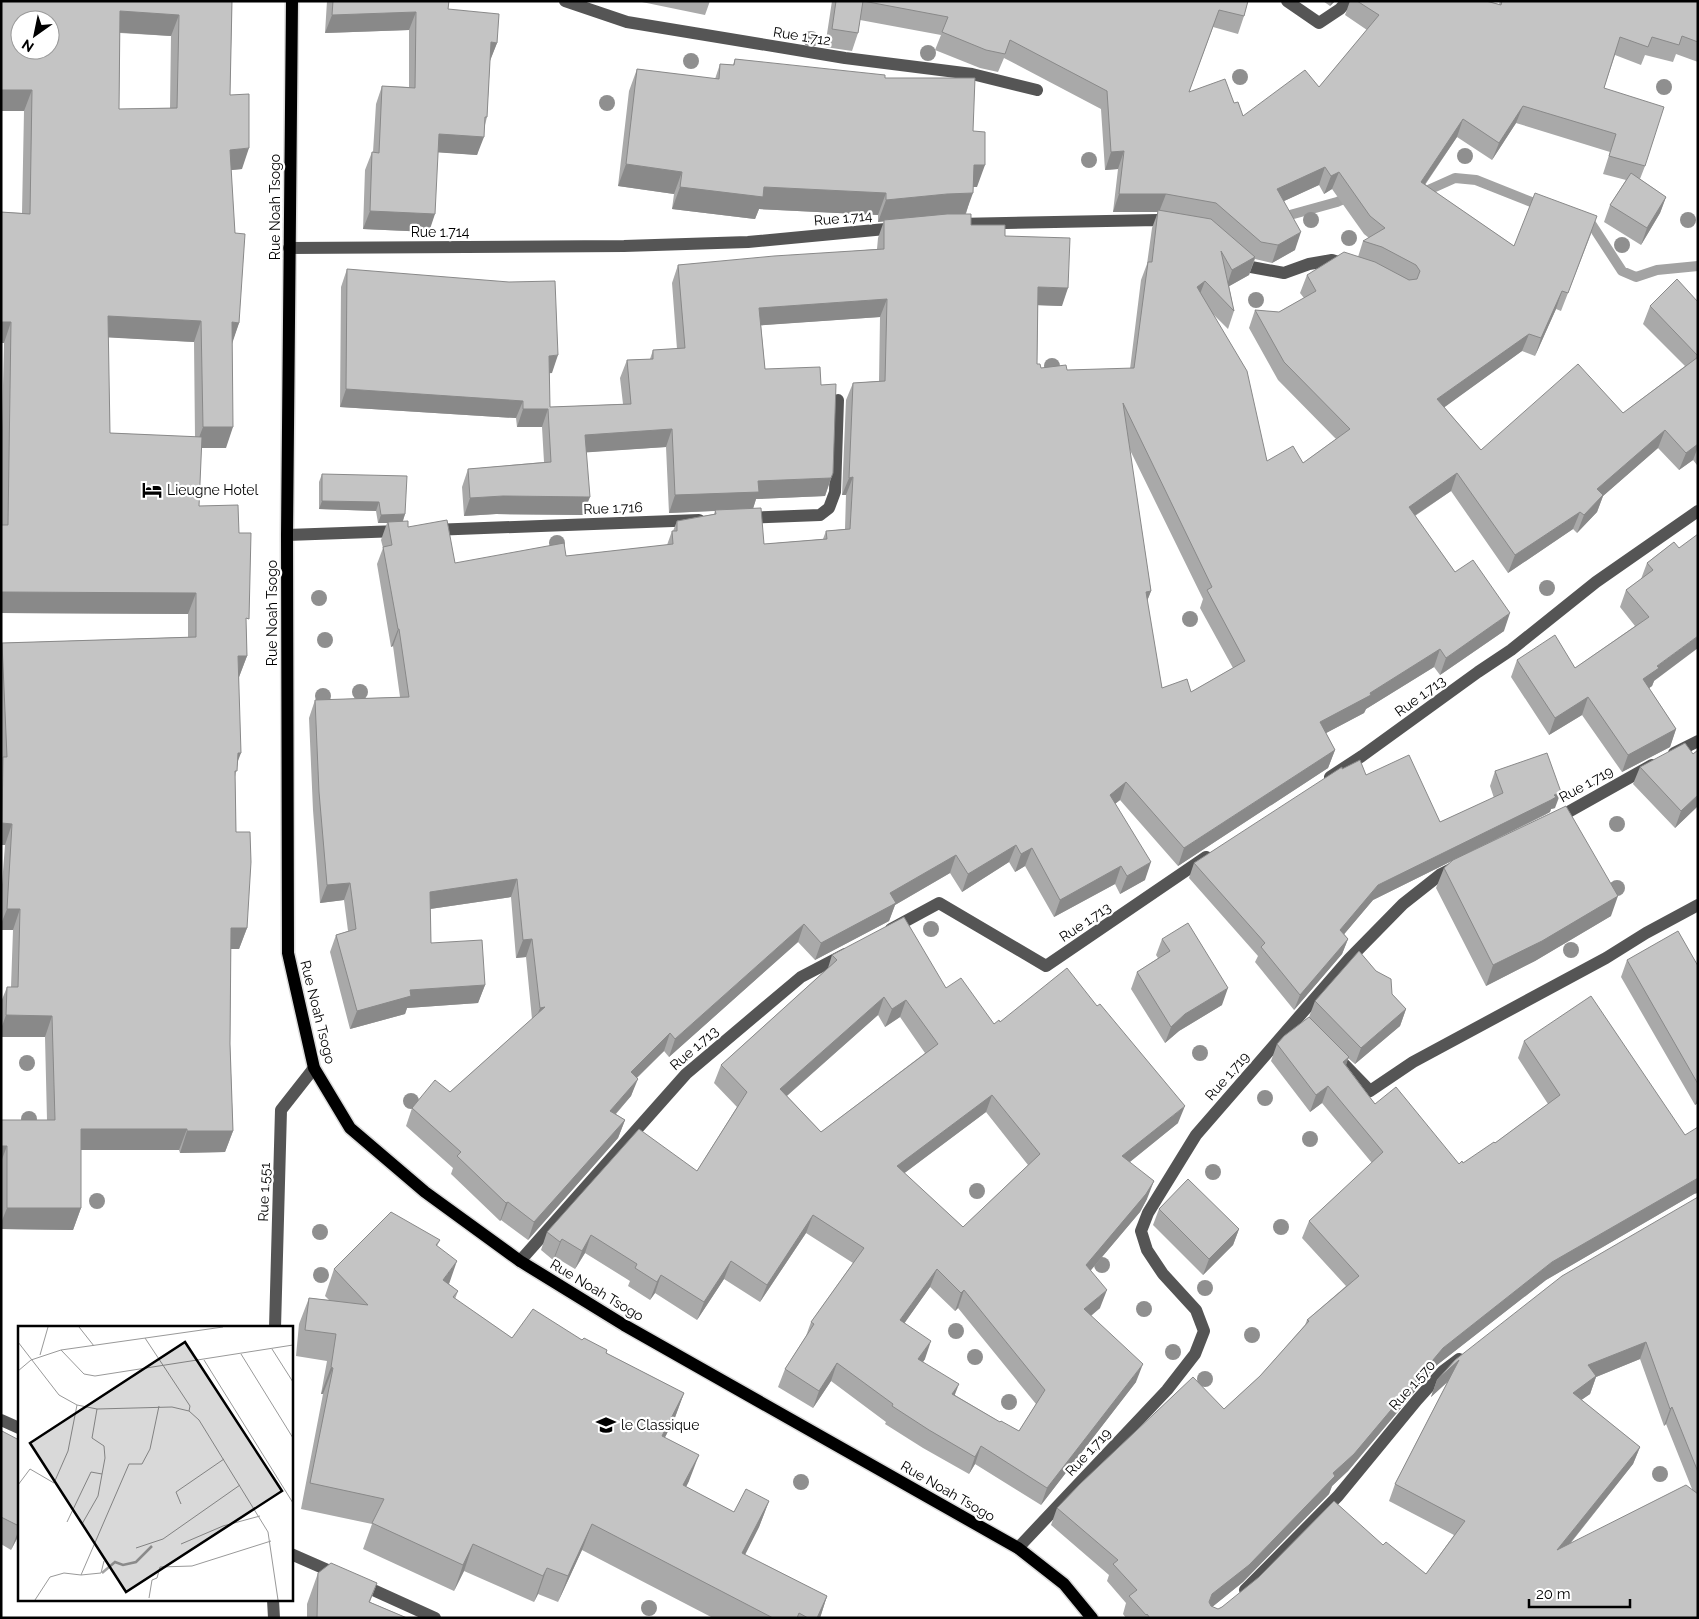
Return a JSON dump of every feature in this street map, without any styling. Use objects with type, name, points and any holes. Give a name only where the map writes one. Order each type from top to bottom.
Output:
[{"type":"main road","name":"Rue Noah Tsogo","points":[[292,1],[287,535],[288,954],[314,1068],[350,1128],[425,1192],[520,1261],[624,1325],[1018,1548],[1064,1584],[1092,1618]]},
{"type":"street","name":"Rue 1.712","points":[[565,1],[627,22],[845,58],[972,74],[1037,90]]},
{"type":"street","points":[[1287,1],[1319,23],[1340,9],[1347,1]]},
{"type":"street","points":[[940,224],[1158,220],[1183,224]]},
{"type":"street","name":"Rue 1.714","points":[[289,248],[624,246],[748,242],[912,227]]},
{"type":"street","points":[[1229,248],[1251,267],[1284,272],[1309,264],[1332,260],[1356,267]]},
{"type":"street","points":[[731,518],[820,515],[829,508],[835,492],[838,400]]},
{"type":"street","name":"Rue 1.713","points":[[1321,783],[1362,756],[1510,650],[1596,582],[1698,511]]},
{"type":"street","name":"Rue 1.716","points":[[287,535],[711,519]]},
{"type":"street","name":"Rue 1.719","points":[[1541,826],[1698,741]]},
{"type":"street","name":"Rue 1.713","points":[[878,936],[938,904],[1046,966],[1220,848]]},
{"type":"street","name":"Rue 1.719","points":[[1018,1548],[1167,1390],[1195,1354],[1204,1332],[1196,1310],[1163,1274],[1147,1250],[1141,1231],[1148,1213],[1196,1134],[1301,1022],[1349,959],[1403,904],[1441,874],[1467,861]]},
{"type":"street","points":[[1330,1051],[1370,1091],[1413,1062],[1606,958],[1646,933],[1698,905]]},
{"type":"street","name":"Rue 1.713","points":[[520,1261],[686,1074],[801,977],[853,950]]},
{"type":"street","name":"Rue 1.551","points":[[275,1326],[281,1110],[314,1068]]},
{"type":"street","name":"Rue 1.570","points":[[1233,1600],[1248,1588],[1338,1496],[1429,1386],[1466,1353]]},
{"type":"street","points":[[1,1420],[18,1428]]},
{"type":"street","points":[[292,1554],[435,1618]]},
{"type":"street","points":[[273,1602],[274,1618]]},
{"type":"building","points":[[1,1],[232,1],[230,95],[249,94],[249,148],[230,150],[235,233],[245,234],[239,323],[232,322],[233,427],[203,427],[201,321],[108,316],[110,433],[202,437],[199,506],[238,505],[239,533],[251,533],[249,619],[246,618],[247,656],[238,656],[241,753],[238,753],[237,771],[235,771],[236,832],[250,832],[251,862],[247,928],[231,928],[230,1044],[233,1131],[81,1129],[81,1208],[7,1208],[7,1146],[1,1146],[1,1120],[55,1120],[52,1016],[6,1015],[7,987],[18,987],[20,909],[7,909],[12,824],[2,823],[3,757],[7,757],[2,643],[196,637],[196,593],[1,592],[1,525],[8,525],[11,322],[1,322],[1,212],[30,214],[32,90],[1,90]],"holes":[[[120,11],[179,15],[177,108],[119,109]]]},
{"type":"building","points":[[333,1],[449,1],[448,9],[499,14],[497,43],[491,42],[487,117],[485,117],[484,137],[439,134],[435,214],[370,211],[372,152],[379,153],[382,86],[415,88],[416,12],[332,15]]},
{"type":"building","points":[[836,1],[863,1],[858,33],[832,29]]},
{"type":"building","points":[[863,1],[1248,1],[1244,16],[1219,10],[1189,92],[1225,79],[1234,103],[1238,102],[1243,116],[1305,70],[1319,87],[1379,15],[1357,1],[1486,1],[1501,5],[1502,1],[1698,1],[1698,42],[1682,36],[1679,45],[1652,37],[1648,47],[1620,37],[1604,88],[1664,107],[1645,166],[1609,156],[1616,134],[1523,106],[1499,143],[1463,119],[1421,182],[1514,246],[1535,193],[1597,216],[1568,293],[1562,291],[1541,338],[1529,334],[1437,399],[1481,450],[1578,364],[1623,413],[1698,357],[1698,444],[1686,453],[1665,430],[1597,489],[1603,495],[1584,515],[1580,512],[1515,555],[1457,473],[1409,507],[1455,572],[1473,560],[1510,613],[1446,658],[1440,649],[1370,693],[1371,695],[1320,722],[1335,750],[1184,848],[1126,782],[1110,795],[1151,862],[1127,876],[1121,866],[1060,900],[1032,848],[1021,854],[1016,845],[968,874],[956,855],[890,893],[896,903],[821,943],[804,924],[675,1039],[670,1033],[631,1072],[638,1079],[610,1111],[625,1120],[534,1222],[508,1202],[506,1203],[457,1156],[461,1152],[412,1108],[435,1080],[450,1092],[545,1007],[540,1008],[532,939],[523,940],[517,879],[430,892],[431,943],[482,940],[485,985],[410,990],[411,996],[357,1011],[336,935],[356,929],[350,883],[327,885],[319,792],[315,700],[409,697],[399,629],[383,547],[392,545],[388,522],[408,521],[408,527],[447,520],[455,563],[564,543],[566,556],[673,544],[672,531],[677,531],[677,521],[716,514],[715,510],[761,508],[764,544],[827,539],[826,531],[850,529],[853,477],[849,478],[853,383],[885,381],[887,299],[759,308],[765,369],[820,367],[821,385],[836,384],[833,473],[831,478],[758,481],[759,492],[675,495],[672,429],[585,435],[590,497],[503,496],[470,498],[468,469],[551,462],[548,409],[523,409],[523,401],[346,389],[347,269],[509,282],[555,281],[558,355],[549,356],[550,407],[631,404],[627,360],[653,359],[653,350],[685,348],[678,265],[774,256],[884,249],[884,220],[947,214],[971,214],[971,225],[1005,225],[1005,236],[1070,238],[1068,288],[1038,287],[1037,364],[1040,364],[1041,368],[1066,365],[1067,370],[1134,368],[1148,262],[1152,262],[1158,210],[1211,219],[1255,257],[1232,270],[1221,251],[1234,311],[1205,281],[1197,287],[1247,371],[1267,461],[1293,446],[1303,463],[1350,429],[1284,362],[1255,310],[1279,312],[1316,291],[1307,275],[1344,252],[1375,262],[1409,280],[1417,279],[1420,271],[1416,265],[1382,247],[1363,241],[1385,228],[1370,216],[1339,172],[1331,176],[1325,167],[1277,189],[1301,232],[1278,245],[1261,242],[1216,203],[1166,194],[1119,194],[1124,151],[1111,152],[1107,91],[1010,40],[1005,54],[986,50],[942,32],[948,17]],"holes":[[[1123,403],[1212,587],[1207,590],[1245,661],[1191,692],[1187,679],[1162,688],[1146,592],[1151,591]]]},
{"type":"building","points":[[735,59],[885,75],[885,78],[975,78],[973,131],[985,132],[985,165],[974,165],[973,193],[886,200],[886,193],[764,187],[763,197],[680,187],[682,172],[626,164],[637,69],[719,79],[720,64],[734,65]]},
{"type":"building","points":[[1631,173],[1666,197],[1647,228],[1610,205]]},
{"type":"building","points":[[1677,279],[1698,302],[1698,356],[1650,306]]},
{"type":"building","points":[[322,474],[407,476],[405,514],[381,515],[379,502],[322,501]]},
{"type":"building","points":[[1698,534],[1698,636],[1657,666],[1659,668],[1643,679],[1676,729],[1628,755],[1588,697],[1555,718],[1517,660],[1555,635],[1575,668],[1649,617],[1626,590],[1653,570],[1647,563],[1674,542],[1679,548]]},
{"type":"building","points":[[1685,743],[1693,754],[1698,750],[1698,795],[1681,811],[1640,767]]},
{"type":"building","points":[[1547,753],[1561,792],[1554,795],[1556,797],[1378,885],[1340,930],[1348,939],[1300,995],[1261,947],[1265,943],[1194,863],[1342,767],[1342,769],[1360,760],[1366,775],[1409,755],[1440,822],[1503,793],[1495,771]]},
{"type":"building","points":[[1566,806],[1618,896],[1542,941],[1493,965],[1444,868],[1453,860]]},
{"type":"building","points":[[904,917],[946,988],[961,978],[994,1024],[999,1020],[1000,1022],[1067,968],[1097,1006],[1100,1004],[1185,1106],[1122,1156],[1154,1181],[1146,1194],[1086,1265],[1107,1290],[1084,1309],[1143,1364],[1047,1488],[981,1446],[975,1457],[929,1430],[892,1406],[893,1404],[837,1363],[819,1391],[785,1369],[814,1324],[811,1322],[864,1248],[813,1215],[767,1285],[731,1261],[704,1302],[661,1275],[657,1282],[635,1268],[637,1264],[591,1235],[582,1251],[562,1239],[560,1242],[547,1232],[639,1129],[697,1171],[747,1092],[721,1065],[837,960],[832,955]],"holes":[[[884,997],[892,1009],[906,1000],[938,1044],[821,1132],[780,1089]],[[992,1095],[1040,1154],[963,1227],[897,1166]],[[937,1269],[961,1293],[964,1290],[1045,1390],[1019,1431],[952,1394],[959,1384],[918,1359],[931,1341],[900,1320]]]},
{"type":"building","points":[[1188,923],[1228,988],[1185,1014],[1171,1027],[1137,972],[1170,951],[1162,939]]},
{"type":"building","points":[[1678,931],[1698,966],[1698,1084],[1627,960]]},
{"type":"building","points":[[1359,951],[1376,971],[1391,979],[1392,994],[1406,1009],[1361,1048],[1315,1001]]},
{"type":"building","points":[[1591,996],[1685,1135],[1698,1127],[1698,1178],[1552,1262],[1443,1348],[1354,1454],[1333,1473],[1335,1476],[1249,1565],[1212,1594],[1209,1602],[1211,1606],[1218,1609],[1222,1607],[1259,1577],[1334,1501],[1383,1545],[1386,1542],[1426,1574],[1465,1521],[1395,1484],[1459,1360],[1437,1380],[1455,1360],[1562,1276],[1698,1197],[1698,1472],[1672,1407],[1670,1409],[1646,1342],[1588,1365],[1596,1376],[1573,1393],[1640,1447],[1557,1550],[1686,1485],[1698,1494],[1698,1618],[1150,1618],[1129,1596],[1137,1590],[1113,1564],[1118,1560],[1057,1508],[1193,1377],[1224,1409],[1260,1376],[1309,1321],[1307,1320],[1359,1276],[1309,1221],[1383,1152],[1328,1086],[1316,1095],[1277,1044],[1284,1036],[1309,1017],[1349,1057],[1343,1062],[1375,1104],[1396,1087],[1459,1164],[1495,1143],[1560,1095],[1524,1041]]},
{"type":"building","points":[[1188,1179],[1239,1229],[1209,1259],[1159,1209]]},
{"type":"building","points":[[391,1212],[440,1240],[436,1245],[457,1261],[443,1280],[458,1291],[453,1297],[512,1338],[533,1309],[582,1340],[584,1338],[607,1350],[606,1353],[684,1393],[662,1436],[699,1455],[683,1485],[734,1512],[746,1489],[769,1501],[742,1553],[827,1596],[817,1618],[808,1618],[799,1613],[797,1618],[773,1618],[592,1524],[568,1576],[547,1568],[543,1576],[473,1544],[463,1565],[372,1523],[384,1499],[310,1483],[333,1368],[331,1367],[336,1334],[305,1330],[309,1298],[368,1305],[334,1269]]},
{"type":"building","points":[[2,1431],[18,1439],[18,1526],[1,1517]]},
{"type":"building","points":[[331,1563],[377,1583],[369,1602],[407,1618],[317,1618],[318,1573]]},
{"type":"waterway","points":[[1421,187],[1426,191],[1455,178],[1476,180],[1544,207]]},
{"type":"waterway","points":[[1279,218],[1337,202],[1353,195]]},
{"type":"waterway","points":[[1584,220],[1590,222],[1622,271],[1636,277],[1657,270],[1698,266]]},
{"type":"place","name":"Lieugne Hotel","points":[[152,490]]},
{"type":"place","name":"le Classique","points":[[606,1425]]}]
